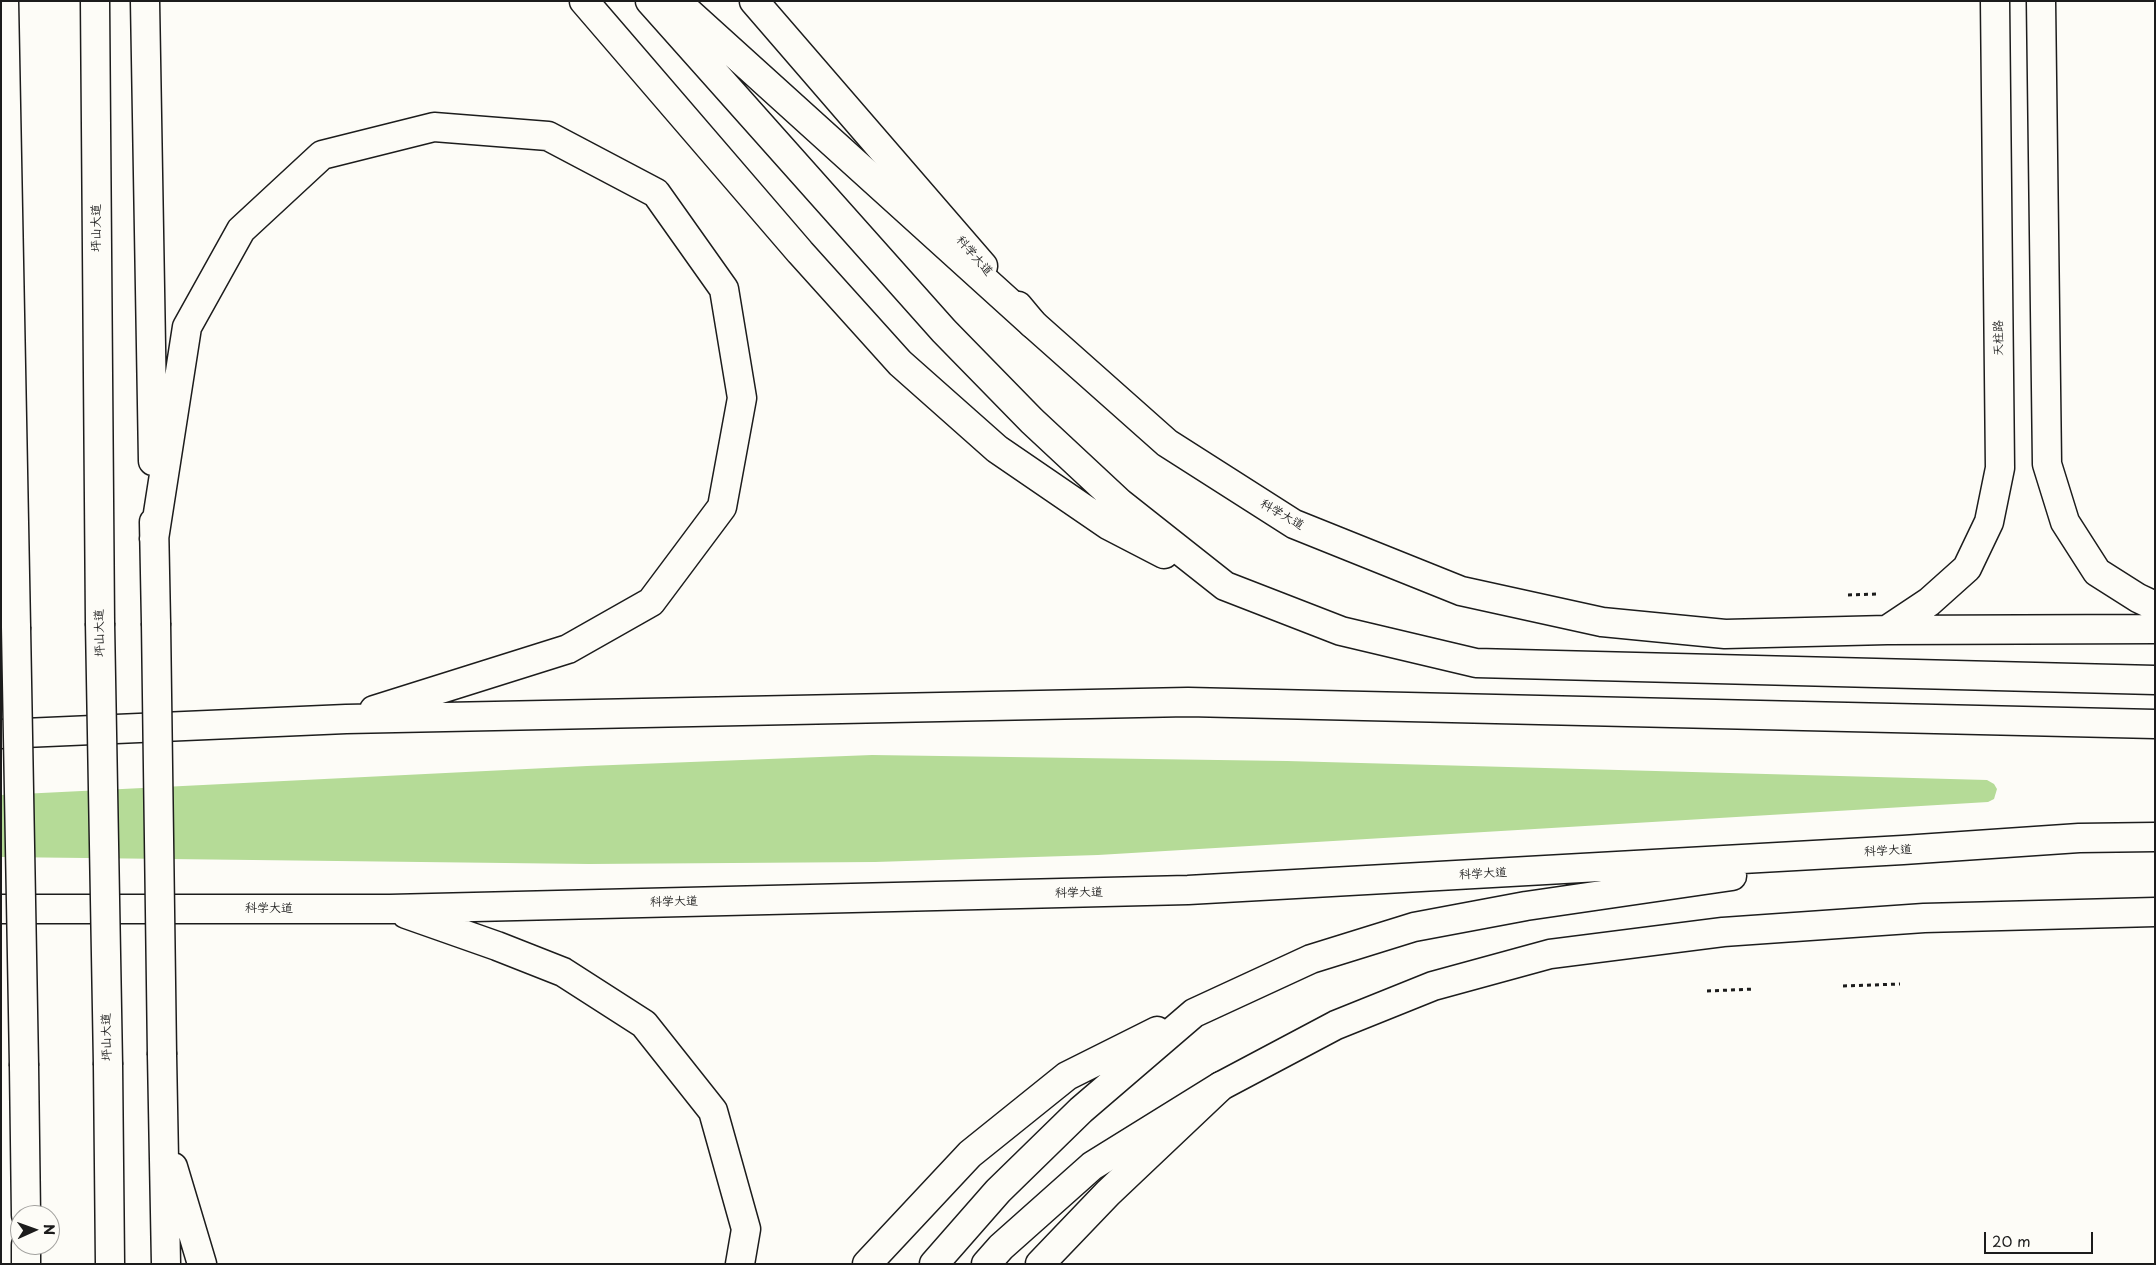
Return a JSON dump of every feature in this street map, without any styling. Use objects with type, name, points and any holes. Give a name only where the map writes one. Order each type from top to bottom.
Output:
[{"type":"main road","points":[[4,1],[26,1205]]},
{"type":"main road","name":"坪山大道","points":[[95,1],[100,623],[110,1264]]},
{"type":"main road","points":[[145,1],[166,1264]]},
{"type":"main road","points":[[584,1],[800,252],[900,363],[996,449],[1108,524],[1225,586],[1341,631],[1476,662],[2155,680]]},
{"type":"main road","points":[[650,1],[931,316],[1032,421],[1120,503],[1225,586]]},
{"type":"main road","points":[[676,1],[1033,324]]},
{"type":"main road","name":"科学大道","points":[[754,1],[1033,324],[1166,443],[1294,524],[1461,590],[1602,622],[1725,634],[1887,630],[2155,629]]},
{"type":"main road","name":"天柱路","points":[[1887,630],[1929,602],[1967,568],[1989,522],[2000,468],[1995,1]]},
{"type":"main road","points":[[2041,1],[2047,464],[2065,522],[2096,572],[2138,598],[2155,606]]},
{"type":"main road","points":[[154,539],[187,327],[241,230],[322,155],[434,127],[548,136],[656,194],[724,289],[742,398],[722,507],[651,602],[568,649],[346,719]]},
{"type":"main road","points":[[1,734],[346,719],[1188,702],[2155,724]]},
{"type":"main road","name":"科学大道","points":[[1,909],[390,908],[1188,890],[1903,850],[2079,838],[2155,837]]},
{"type":"main road","points":[[867,1264],[970,1154],[1067,1076],[1194,1013],[1311,959],[1414,927],[1526,906],[1903,850]]},
{"type":"main road","points":[[390,908],[563,972],[644,1024],[713,1111],[746,1229],[740,1264]]},
{"type":"main road","points":[[986,1264],[1001,1247],[1092,1166],[1221,1086],[1336,1025],[1424,990],[1550,954],[1723,932],[1915,919],[2155,912]]},
{"type":"main road","points":[[934,1264],[998,1191],[1081,1110],[1194,1013]]},
{"type":"main road","points":[[1040,1264],[1108,1193],[1221,1086]]},
{"type":"main road","points":[[164,1135],[202,1264]]},
{"type":"path","points":[[1842,596],[1880,594]]},
{"type":"path","points":[[1843,986],[1900,984]]},
{"type":"path","points":[[1707,991],[1754,989]]},
{"type":"green space","points":[[872,755],[1287,761],[1987,780],[1994,784],[1997,789],[1994,799],[1988,802],[1098,855],[875,862],[589,864],[1,857],[1,795],[587,766]]}]
